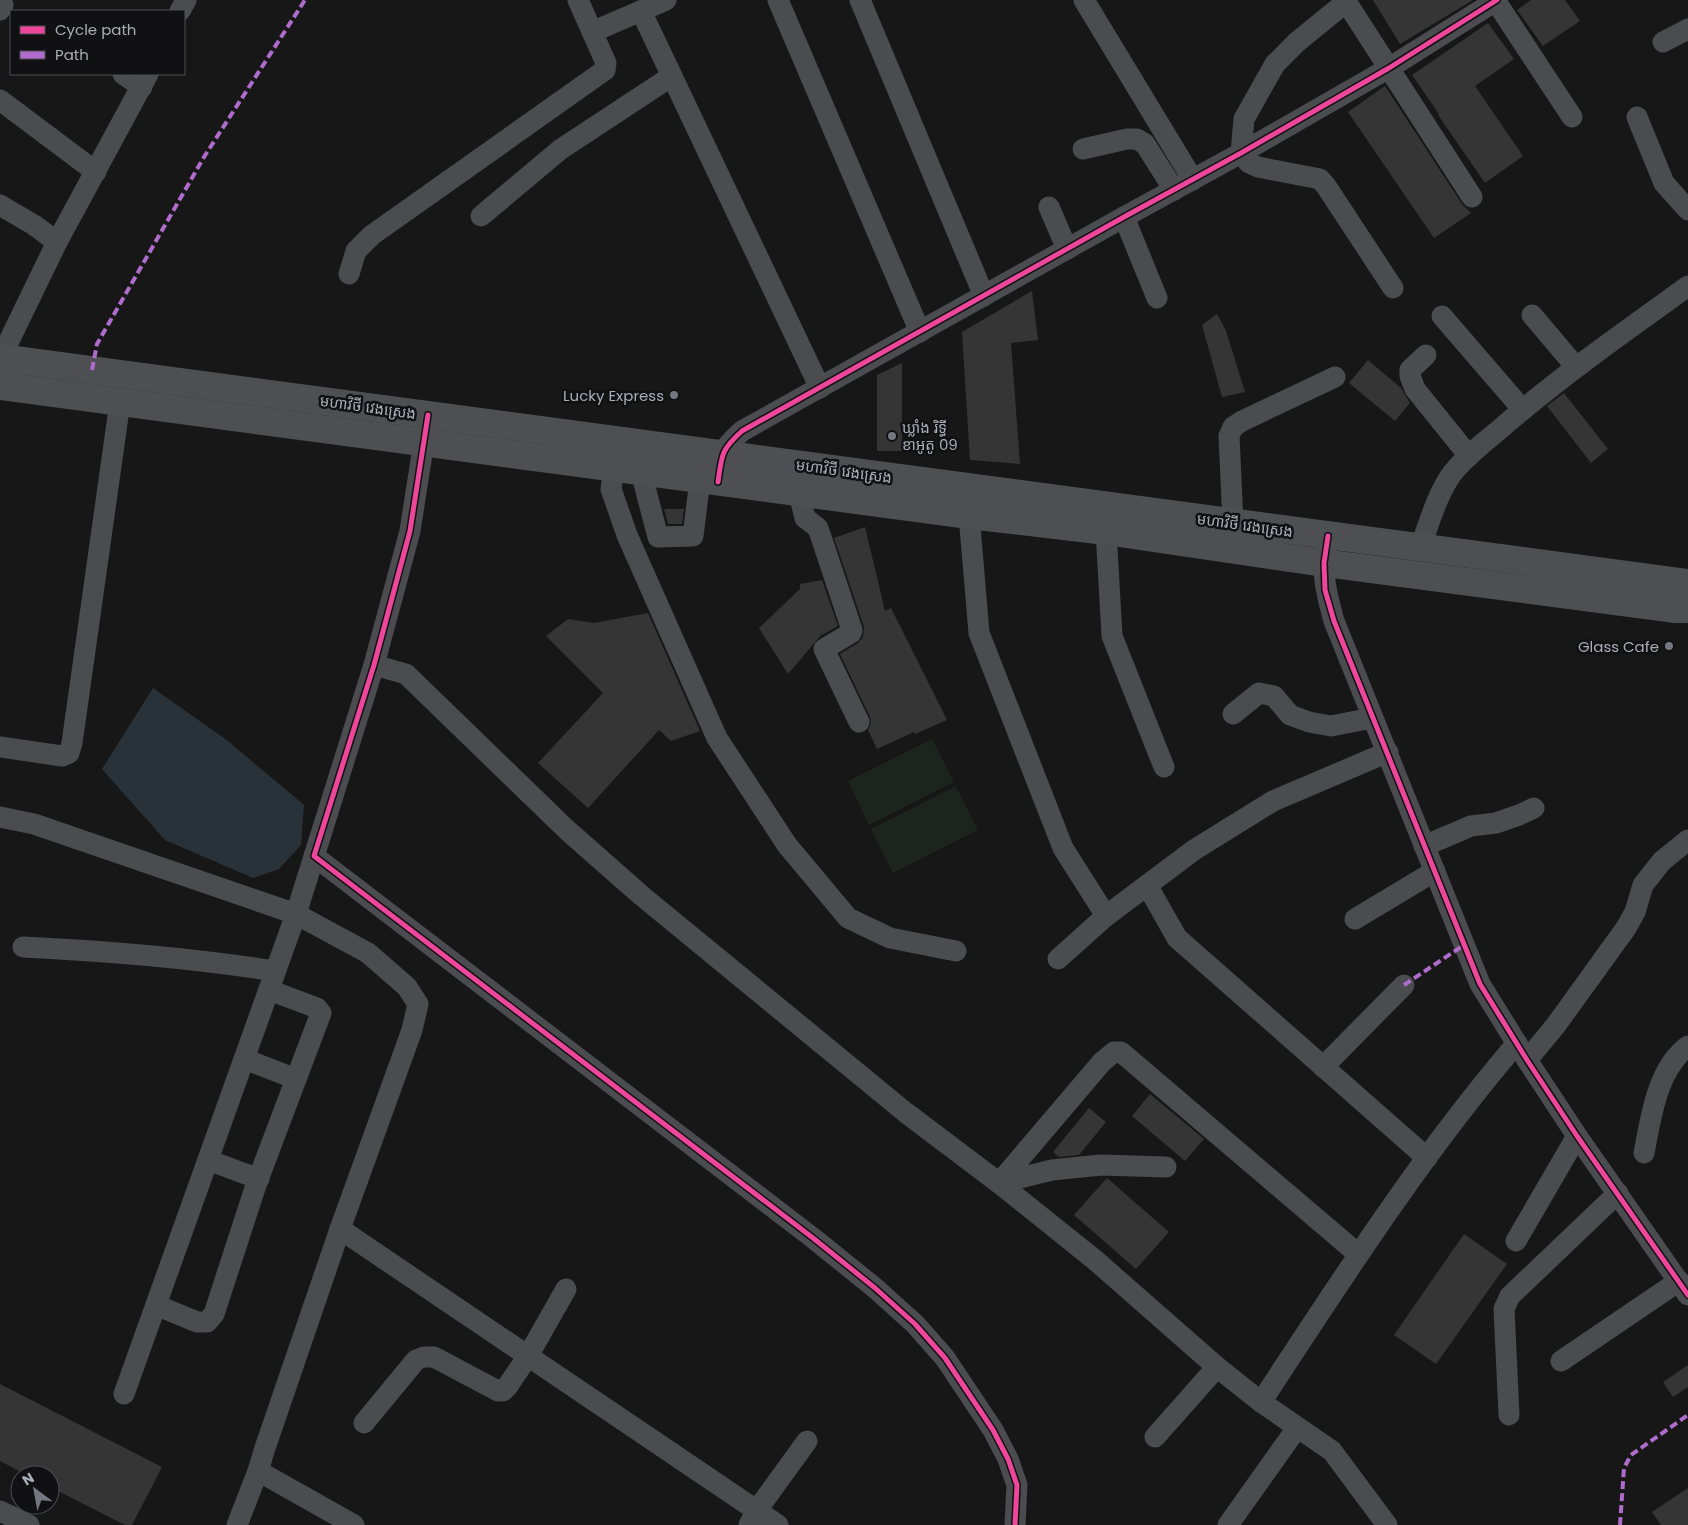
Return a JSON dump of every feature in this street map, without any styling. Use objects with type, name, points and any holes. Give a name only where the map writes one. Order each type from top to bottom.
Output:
[{"type":"main road","name":"មហាវិថី វេងស្រេង","points":[[2,358],[1688,583]]},
{"type":"main road","name":"មហាវិថី វេងស្រេង","points":[[0,387],[1106,532],[1324,563],[1676,609],[1688,609]]},
{"type":"street","points":[[349,274],[356,251],[372,235],[605,70],[606,63],[578,0]]},
{"type":"street","points":[[592,32],[666,0]]},
{"type":"street","points":[[778,0],[920,332]]},
{"type":"street","points":[[860,0],[984,296]]},
{"type":"street","points":[[1084,0],[1193,180]]},
{"type":"street","points":[[641,472],[658,537],[693,536],[709,481],[722,454],[742,431],[1124,216],[1241,154],[1389,68],[1496,0],[1572,117]]},
{"type":"street","points":[[1393,288],[1320,179],[1258,167],[1241,154],[1244,119],[1275,64],[1314,27],[1346,1],[1472,197]]},
{"type":"street","points":[[641,11],[820,388]]},
{"type":"street","points":[[1663,42],[1688,29]]},
{"type":"street","points":[[0,387],[2,358],[8,342],[56,242],[145,80],[127,75]]},
{"type":"street","points":[[481,216],[561,149],[672,76]]},
{"type":"street","points":[[0,100],[96,172]]},
{"type":"street","points":[[1637,117],[1664,183],[1688,210]]},
{"type":"street","points":[[1083,149],[1137,138],[1145,144],[1174,190]]},
{"type":"street","points":[[0,205],[34,225],[56,242]]},
{"type":"street","points":[[1049,206],[1067,249]]},
{"type":"street","points":[[1124,216],[1157,298]]},
{"type":"street","points":[[1420,548],[1436,502],[1451,476],[1469,456],[1576,367],[1688,286]]},
{"type":"street","points":[[1532,314],[1576,367]]},
{"type":"street","points":[[1442,316],[1523,410]]},
{"type":"street","points":[[1426,356],[1410,370],[1414,389],[1469,456]]},
{"type":"street","points":[[1233,523],[1229,436],[1233,427],[1335,377]]},
{"type":"street","points":[[0,747],[62,756],[69,753],[72,743],[120,402]]},
{"type":"street","points":[[124,1394],[296,914],[374,666],[410,531],[428,415]]},
{"type":"street","points":[[614,468],[611,489],[627,534],[716,738],[787,845],[848,918],[890,938],[956,951]]},
{"type":"street","points":[[800,493],[805,518],[818,528],[852,630],[851,633],[824,649],[859,722]]},
{"type":"street","points":[[969,515],[979,633],[1063,848],[1106,916]]},
{"type":"street","points":[[1106,532],[1112,636],[1164,767]]},
{"type":"street","points":[[1328,536],[1324,563],[1325,590],[1334,621],[1480,984],[1577,1136],[1684,1288],[1561,1361]]},
{"type":"street","points":[[374,666],[406,674],[567,830],[636,890],[905,1112],[1000,1183],[1095,1260],[1217,1367],[1261,1402],[1332,1452],[1387,1525]]},
{"type":"street","points":[[1233,714],[1259,693],[1274,696],[1290,715],[1309,722],[1331,726],[1372,718]]},
{"type":"street","points":[[1058,959],[1106,916],[1194,850],[1273,800],[1388,752]]},
{"type":"street","points":[[1424,846],[1470,826],[1496,823],[1534,808]]},
{"type":"street","points":[[0,817],[34,824],[296,914],[368,953],[407,987],[418,1004],[412,1030],[340,1229],[238,1525]]},
{"type":"street","points":[[1261,1402],[1358,1254],[1486,1080],[1556,1025],[1626,928],[1635,912],[1643,885],[1662,861],[1688,840]]},
{"type":"street","points":[[314,856],[813,1238],[916,1324],[945,1358],[993,1430],[1008,1458],[1017,1485],[1015,1525]]},
{"type":"street","points":[[1355,919],[1435,872]]},
{"type":"street","points":[[1147,885],[1178,938],[1427,1158]]},
{"type":"street","points":[[22,947],[95,950],[196,960],[272,980],[317,1008],[321,1013],[259,1179],[214,1314],[207,1322],[197,1322],[156,1305]]},
{"type":"street","points":[[1323,1067],[1404,985]]},
{"type":"street","points":[[1644,1152],[1650,1122],[1665,1076],[1673,1060],[1688,1046]]},
{"type":"street","points":[[1000,1183],[1102,1062],[1114,1052],[1121,1052],[1358,1254]]},
{"type":"street","points":[[244,1059],[296,1079]]},
{"type":"street","points":[[1516,1242],[1577,1136]]},
{"type":"street","points":[[208,1160],[259,1179]]},
{"type":"street","points":[[1000,1183],[1052,1170],[1101,1165],[1166,1167]]},
{"type":"street","points":[[1509,1415],[1504,1309],[1510,1296],[1618,1193]]},
{"type":"street","points":[[340,1229],[528,1356],[753,1518],[778,1525]]},
{"type":"street","points":[[364,1423],[416,1360],[424,1357],[434,1357],[498,1391],[503,1391],[528,1356],[566,1289]]},
{"type":"street","points":[[1155,1437],[1217,1367]]},
{"type":"street","points":[[1228,1525],[1297,1428]]},
{"type":"street","points":[[753,1518],[807,1441]]},
{"type":"street","points":[[258,1471],[354,1525]]},
{"type":"street","points":[[0,1510],[29,1525]]},
{"type":"shaded area","points":[[153,688],[228,741],[304,805],[301,845],[279,869],[253,878],[165,840],[102,769]]},
{"type":"shaded area","points":[[932,739],[954,782],[869,825],[848,781]]},
{"type":"shaded area","points":[[956,786],[978,830],[893,873],[871,829]]},
{"type":"building","points":[[1373,0],[1473,0],[1400,44]]},
{"type":"building","points":[[1531,0],[1565,0],[1580,21],[1543,46],[1517,10]]},
{"type":"building","points":[[1488,23],[1514,59],[1475,86],[1523,156],[1485,183],[1412,75]]},
{"type":"building","points":[[1385,86],[1462,204],[1471,213],[1434,238],[1348,112]]},
{"type":"building","points":[[1032,291],[1038,340],[1011,343],[1020,464],[970,460],[962,332]]},
{"type":"building","points":[[1217,314],[1226,331],[1245,392],[1222,397],[1202,325]]},
{"type":"building","points":[[1368,360],[1401,388],[1410,403],[1395,421],[1349,383]]},
{"type":"building","points":[[902,363],[902,451],[877,451],[877,375]]},
{"type":"building","points":[[1564,393],[1608,449],[1591,463],[1547,406]]},
{"type":"building","points":[[664,509],[684,509],[682,524],[668,524]]},
{"type":"building","points":[[865,527],[885,611],[891,608],[947,720],[915,734],[914,732],[877,749],[868,730],[871,723],[870,717],[840,654],[858,643],[863,637],[864,627],[834,538]]},
{"type":"building","points":[[822,580],[838,626],[822,634],[788,674],[759,628],[800,589],[800,584]]},
{"type":"building","points":[[648,613],[700,731],[671,741],[659,730],[588,808],[538,763],[603,693],[546,636],[568,619],[594,623]]},
{"type":"building","points":[[1150,1094],[1204,1139],[1185,1161],[1132,1116]]},
{"type":"building","points":[[1089,1108],[1106,1122],[1079,1155],[1059,1157],[1053,1152]]},
{"type":"building","points":[[1107,1178],[1169,1232],[1136,1269],[1074,1215]]},
{"type":"building","points":[[1464,1234],[1507,1264],[1436,1364],[1394,1335]]},
{"type":"building","points":[[1688,1365],[1688,1387],[1673,1397],[1663,1382]]},
{"type":"building","points":[[0,1384],[162,1467],[132,1525],[125,1525],[60,1492],[60,1465],[10,1466],[0,1461]]},
{"type":"building","points":[[1688,1488],[1688,1525],[1661,1525],[1652,1512]]},
{"type":"marked path","points":[[92,370],[97,344],[204,157],[305,0]]},
{"type":"marked path","points":[[1404,985],[1464,945]]},
{"type":"marked path","points":[[1620,1525],[1624,1468],[1631,1455],[1688,1415]]},
{"type":"cycle path","points":[[718,482],[720,465],[726,448],[742,431],[1241,153],[1389,68],[1497,0]]},
{"type":"cycle path","points":[[428,415],[410,531],[374,665],[314,856],[813,1238],[875,1288],[915,1324],[945,1358],[993,1430],[1008,1459],[1017,1485],[1015,1525]]},
{"type":"cycle path","points":[[1328,536],[1324,563],[1325,590],[1334,621],[1480,984],[1577,1136],[1688,1295]]},
{"type":"place","name":"Lucky Express","points":[[674,395]]},
{"type":"place","name":"ឃ្លាំង រិទ្ធី ខាអូតូ 09","points":[[892,436]]},
{"type":"place","name":"Glass Cafe","points":[[1669,646]]}]
